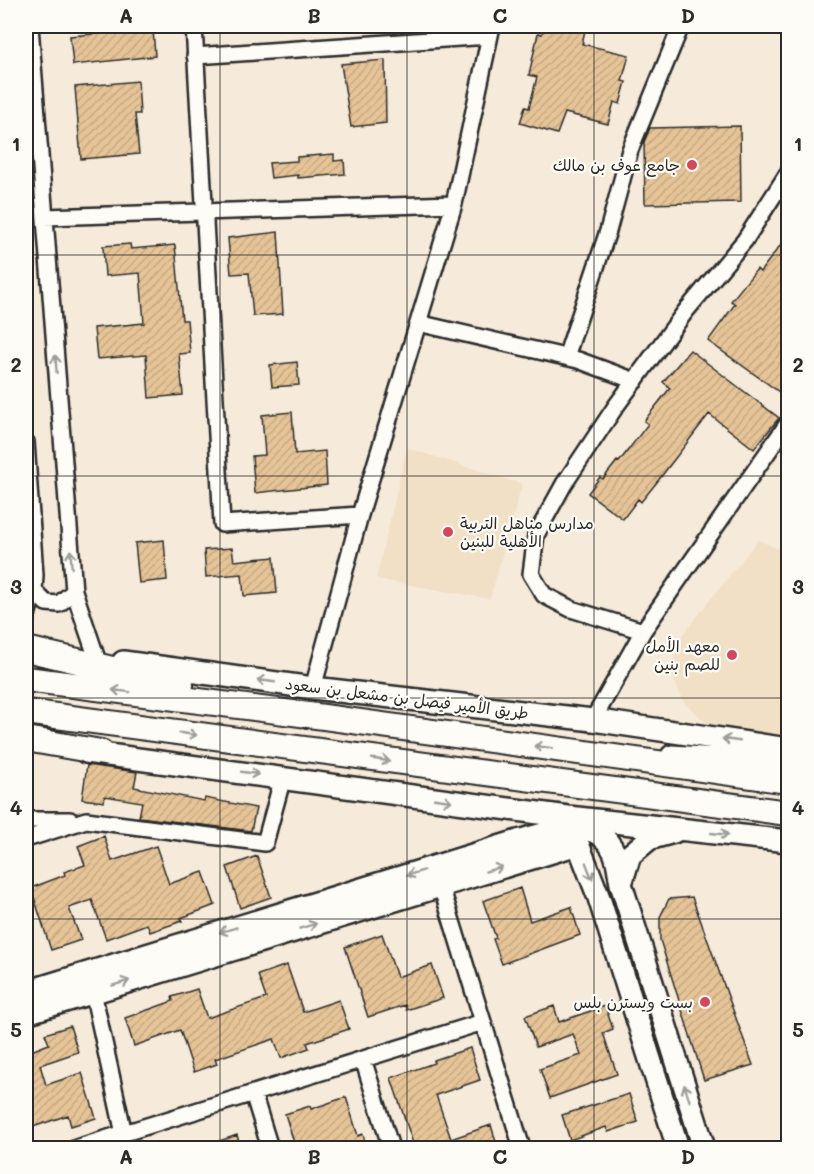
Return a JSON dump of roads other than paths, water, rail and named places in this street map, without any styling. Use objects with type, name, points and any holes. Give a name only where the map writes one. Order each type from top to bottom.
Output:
[{"type":"main road","points":[[26,648],[324,717]]},
{"type":"main road","name":"طريق الأمير فيصل بن مشعل بن سعود","points":[[26,679],[324,717],[789,781]]},
{"type":"main road","points":[[26,712],[789,813]]},
{"type":"main road","points":[[26,740],[101,752]]},
{"type":"main road","points":[[587,788],[682,810],[789,826]]},
{"type":"street","points":[[30,26],[74,591],[96,656]]},
{"type":"street","points":[[194,26],[222,524],[360,515]]},
{"type":"street","points":[[566,357],[608,231],[630,150],[681,26]]},
{"type":"street","points":[[195,56],[490,31],[454,204],[360,515],[313,688]]},
{"type":"street","points":[[643,631],[571,609],[544,595],[531,574],[536,535],[564,484],[635,381],[685,312],[745,240],[789,173]]},
{"type":"street","points":[[45,218],[454,204]]},
{"type":"street","points":[[418,322],[566,357],[635,381]]},
{"type":"street","points":[[593,720],[643,631],[789,423]]},
{"type":"street","points":[[26,442],[34,591],[26,619]]},
{"type":"street","points":[[34,591],[46,603],[59,604],[74,591]]},
{"type":"street","name":"طريق الأمير فيصل بن مشعل بن سعود","points":[[26,648],[313,688],[593,720],[789,749]]},
{"type":"street","points":[[26,747],[101,752],[486,806],[572,829],[589,829],[602,836],[615,852],[621,884],[704,1149]]},
{"type":"street","points":[[586,753],[700,757],[789,764]]},
{"type":"street","points":[[26,820],[86,820],[265,843],[283,777]]},
{"type":"street","points":[[486,806],[501,819],[504,831],[495,848]]},
{"type":"street","points":[[26,839],[86,820]]},
{"type":"street","points":[[26,1013],[441,886],[572,829]]},
{"type":"street","points":[[572,829],[599,898],[678,1149]]},
{"type":"street","points":[[26,992],[495,848],[572,829],[682,829],[789,841]]},
{"type":"street","points":[[621,884],[630,855],[649,839],[682,829]]},
{"type":"street","points":[[441,886],[522,1149]]},
{"type":"street","points":[[93,992],[124,1134]]},
{"type":"street","points":[[76,1149],[483,1022]]},
{"type":"street","points":[[363,1059],[391,1149]]},
{"type":"street","points":[[253,1093],[270,1149]]},
{"type":"place","name":"جامع عوف بن مالك","points":[[692,165]]},
{"type":"place","name":"مدارس مناهل التربية الأهلية للبنين","points":[[448,532]]},
{"type":"place","name":"معهد الأمل للصم بنين","points":[[732,655]]},
{"type":"place","name":"بست ويسترن بلس","points":[[705,1002]]}]
